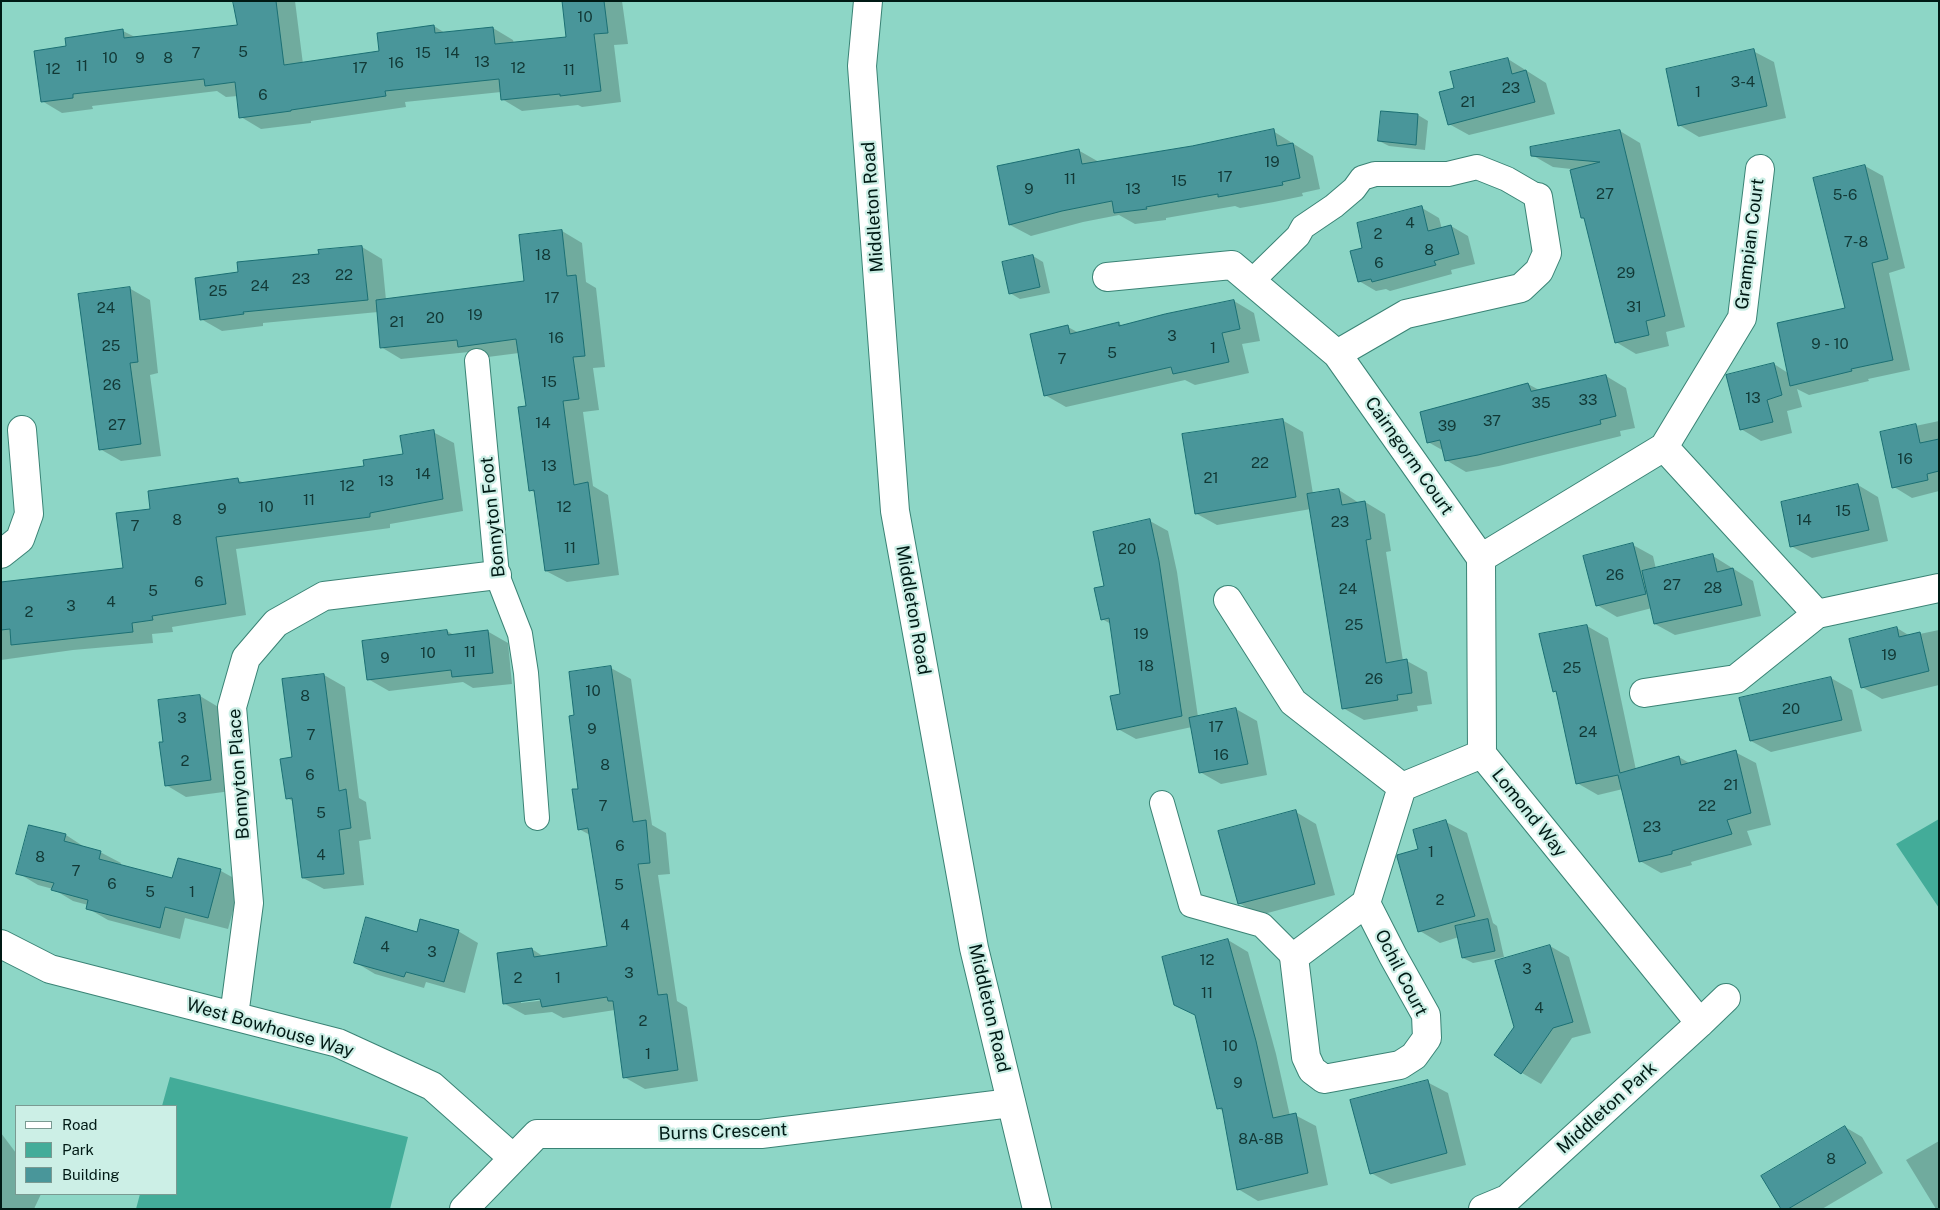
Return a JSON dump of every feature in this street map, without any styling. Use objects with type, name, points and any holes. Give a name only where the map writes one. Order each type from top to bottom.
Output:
[{"type":"street","name":"Middleton Road","points":[[868,1],[862,66],[895,511],[974,948],[1037,1209]]},
{"type":"street","name":"Grampian Court","points":[[1481,558],[1664,447],[1742,318],[1760,169]]},
{"type":"street","points":[[1337,354],[1406,314],[1520,288],[1539,271],[1547,253],[1538,197]]},
{"type":"street","name":"Cairngorm Court","points":[[1107,277],[1232,265],[1337,354],[1481,558]]},
{"type":"street","points":[[1,554],[20,539],[29,514],[22,430]]},
{"type":"street","points":[[1664,447],[1817,614]]},
{"type":"street","name":"Lomond Way","points":[[1481,558],[1482,754],[1700,1023]]},
{"type":"street","name":"Bonnyton Place","points":[[234,1016],[249,904],[232,707],[246,658],[276,622],[324,596],[497,575]]},
{"type":"street","points":[[1644,693],[1736,679],[1817,614],[1939,588]]},
{"type":"street","points":[[1228,600],[1293,702],[1402,787]]},
{"type":"street","points":[[1402,787],[1482,754]]},
{"type":"street","points":[[1294,957],[1366,903],[1402,787]]},
{"type":"street","name":"Ochil Court","points":[[1294,957],[1306,1056],[1312,1070],[1324,1078],[1400,1065],[1414,1056],[1427,1038],[1426,1015],[1366,903]]},
{"type":"street","name":"West Bowhouse Way","points":[[1,944],[50,969],[338,1043],[432,1086],[513,1158]]},
{"type":"street","name":"Middleton Park","points":[[1500,1205],[1726,998]]},
{"type":"street","name":"Burns Crescent","points":[[464,1209],[537,1134],[761,1134],[1012,1103]]},
{"type":"lane","points":[[1251,282],[1298,236],[1303,228],[1341,201],[1354,189],[1362,178],[1375,174],[1448,174],[1477,167],[1507,179],[1538,197]]},
{"type":"lane","name":"Bonnyton Foot","points":[[477,362],[497,575],[520,634],[526,673],[536,818]]},
{"type":"lane","points":[[1162,803],[1190,905],[1262,925],[1294,957]]},
{"type":"green space","points":[[1939,819],[1939,908],[1896,844]]},
{"type":"green space","points":[[170,1077],[408,1137],[390,1209],[136,1209],[140,1195],[178,1195],[178,1105],[162,1105]]},
{"type":"building","points":[[233,1],[276,1],[284,65],[379,51],[377,33],[434,25],[435,33],[493,27],[495,44],[566,37],[562,1],[604,1],[608,33],[594,34],[601,91],[501,100],[499,79],[385,91],[386,96],[239,118],[235,82],[205,86],[204,79],[73,94],[73,98],[41,102],[34,51],[66,46],[65,38],[123,29],[124,38],[237,25]]},
{"type":"building","points":[[1754,49],[1767,106],[1678,126],[1666,69]]},
{"type":"building","points":[[1508,58],[1512,74],[1526,70],[1535,102],[1448,125],[1439,92],[1454,88],[1450,72]]},
{"type":"building","points":[[1381,111],[1418,114],[1416,145],[1378,141]]},
{"type":"building","points":[[1274,129],[1277,146],[1293,143],[1300,178],[1282,182],[1283,185],[1218,197],[1218,194],[1146,207],[1147,209],[1114,213],[1112,201],[1062,211],[1009,225],[997,166],[1079,149],[1082,164],[1192,146]]},
{"type":"building","points":[[1620,130],[1665,316],[1646,321],[1649,335],[1615,343],[1570,170],[1600,162],[1531,156],[1530,147]]},
{"type":"building","points":[[1865,165],[1888,259],[1872,263],[1893,360],[1851,369],[1852,371],[1790,386],[1777,323],[1845,308],[1813,178]]},
{"type":"building","points":[[1422,206],[1428,231],[1451,225],[1459,254],[1434,261],[1436,265],[1372,282],[1371,279],[1358,282],[1350,251],[1362,248],[1357,223]]},
{"type":"building","points":[[562,230],[567,276],[576,275],[585,356],[573,357],[579,399],[563,401],[574,485],[588,482],[599,564],[545,571],[534,490],[529,491],[518,407],[526,406],[516,339],[458,347],[457,340],[380,348],[376,300],[524,281],[519,235]]},
{"type":"building","points":[[362,246],[368,300],[243,312],[244,314],[200,320],[195,278],[238,272],[237,262],[319,254],[318,250]]},
{"type":"building","points":[[1033,255],[1040,287],[1009,294],[1002,262]]},
{"type":"building","points":[[130,287],[138,362],[130,363],[141,444],[99,450],[78,294]]},
{"type":"building","points":[[1234,300],[1240,329],[1222,333],[1229,362],[1173,374],[1171,367],[1044,396],[1030,334],[1068,325],[1070,334],[1119,322],[1119,326],[1165,314]]},
{"type":"building","points":[[1774,363],[1782,395],[1767,400],[1773,422],[1740,430],[1726,375]]},
{"type":"building","points":[[1606,375],[1616,416],[1600,420],[1601,424],[1478,455],[1445,461],[1440,440],[1427,443],[1420,412],[1528,383],[1531,391]]},
{"type":"building","points":[[1283,419],[1296,497],[1195,514],[1182,434]]},
{"type":"building","points":[[1916,424],[1920,443],[1939,439],[1939,471],[1927,474],[1928,480],[1892,488],[1880,432]]},
{"type":"building","points":[[434,430],[443,499],[370,513],[370,517],[216,537],[226,604],[152,616],[153,620],[132,623],[133,632],[11,645],[10,629],[1,630],[1,582],[123,568],[116,513],[150,509],[148,491],[238,478],[239,483],[364,466],[363,460],[403,454],[400,436]]},
{"type":"building","points":[[1858,484],[1869,530],[1790,547],[1781,502]]},
{"type":"building","points":[[1339,489],[1342,505],[1365,501],[1371,539],[1366,540],[1386,663],[1407,659],[1412,693],[1397,695],[1398,700],[1342,709],[1307,494]]},
{"type":"building","points":[[1150,519],[1159,561],[1182,716],[1117,730],[1110,696],[1120,694],[1109,618],[1101,620],[1094,588],[1104,586],[1093,532]]},
{"type":"building","points":[[1633,543],[1646,594],[1596,606],[1583,556]]},
{"type":"building","points":[[1713,554],[1717,572],[1733,568],[1742,605],[1654,624],[1642,571]]},
{"type":"building","points":[[1587,625],[1620,773],[1679,756],[1681,765],[1736,750],[1751,813],[1727,820],[1732,834],[1672,851],[1672,854],[1639,862],[1618,775],[1576,784],[1556,691],[1553,692],[1539,634]]},
{"type":"building","points":[[1897,627],[1899,637],[1920,632],[1929,671],[1861,688],[1849,639]]},
{"type":"building","points":[[447,630],[448,635],[488,630],[493,673],[452,677],[451,670],[367,680],[362,641]]},
{"type":"building","points":[[611,666],[633,822],[646,820],[650,863],[638,864],[658,995],[667,994],[678,1070],[623,1078],[613,1001],[608,1001],[607,997],[542,1007],[540,999],[503,1004],[497,953],[532,948],[534,957],[607,946],[588,828],[578,830],[572,789],[578,789],[569,716],[574,715],[569,672]]},
{"type":"building","points":[[324,674],[339,791],[346,789],[351,828],[339,830],[344,874],[302,878],[292,798],[286,799],[280,759],[292,757],[282,679]]},
{"type":"building","points":[[1831,677],[1842,720],[1750,741],[1739,698]]},
{"type":"building","points":[[200,695],[211,780],[165,786],[159,742],[163,742],[158,700]]},
{"type":"building","points":[[1236,708],[1248,764],[1199,773],[1189,718]]},
{"type":"building","points":[[1296,810],[1315,884],[1238,904],[1218,831]]},
{"type":"building","points":[[1446,820],[1475,916],[1418,932],[1397,855],[1418,849],[1413,830]]},
{"type":"building","points":[[29,825],[66,834],[64,841],[101,851],[99,859],[172,878],[178,858],[221,869],[208,918],[165,907],[160,928],[86,909],[88,900],[51,890],[54,883],[16,874]]},
{"type":"building","points":[[366,917],[417,932],[420,919],[459,930],[444,982],[406,972],[404,977],[354,963]]},
{"type":"building","points":[[1488,919],[1495,951],[1462,958],[1455,926]]},
{"type":"building","points":[[1228,939],[1256,1041],[1273,1118],[1296,1113],[1308,1173],[1237,1190],[1222,1108],[1217,1109],[1195,1015],[1174,1005],[1162,957]]},
{"type":"building","points":[[1550,945],[1573,1022],[1553,1028],[1521,1074],[1494,1055],[1514,1027],[1495,961]]},
{"type":"building","points":[[1428,1080],[1447,1153],[1370,1174],[1350,1100]]},
{"type":"building","points":[[1845,1126],[1866,1163],[1788,1209],[1781,1209],[1761,1176]]}]
